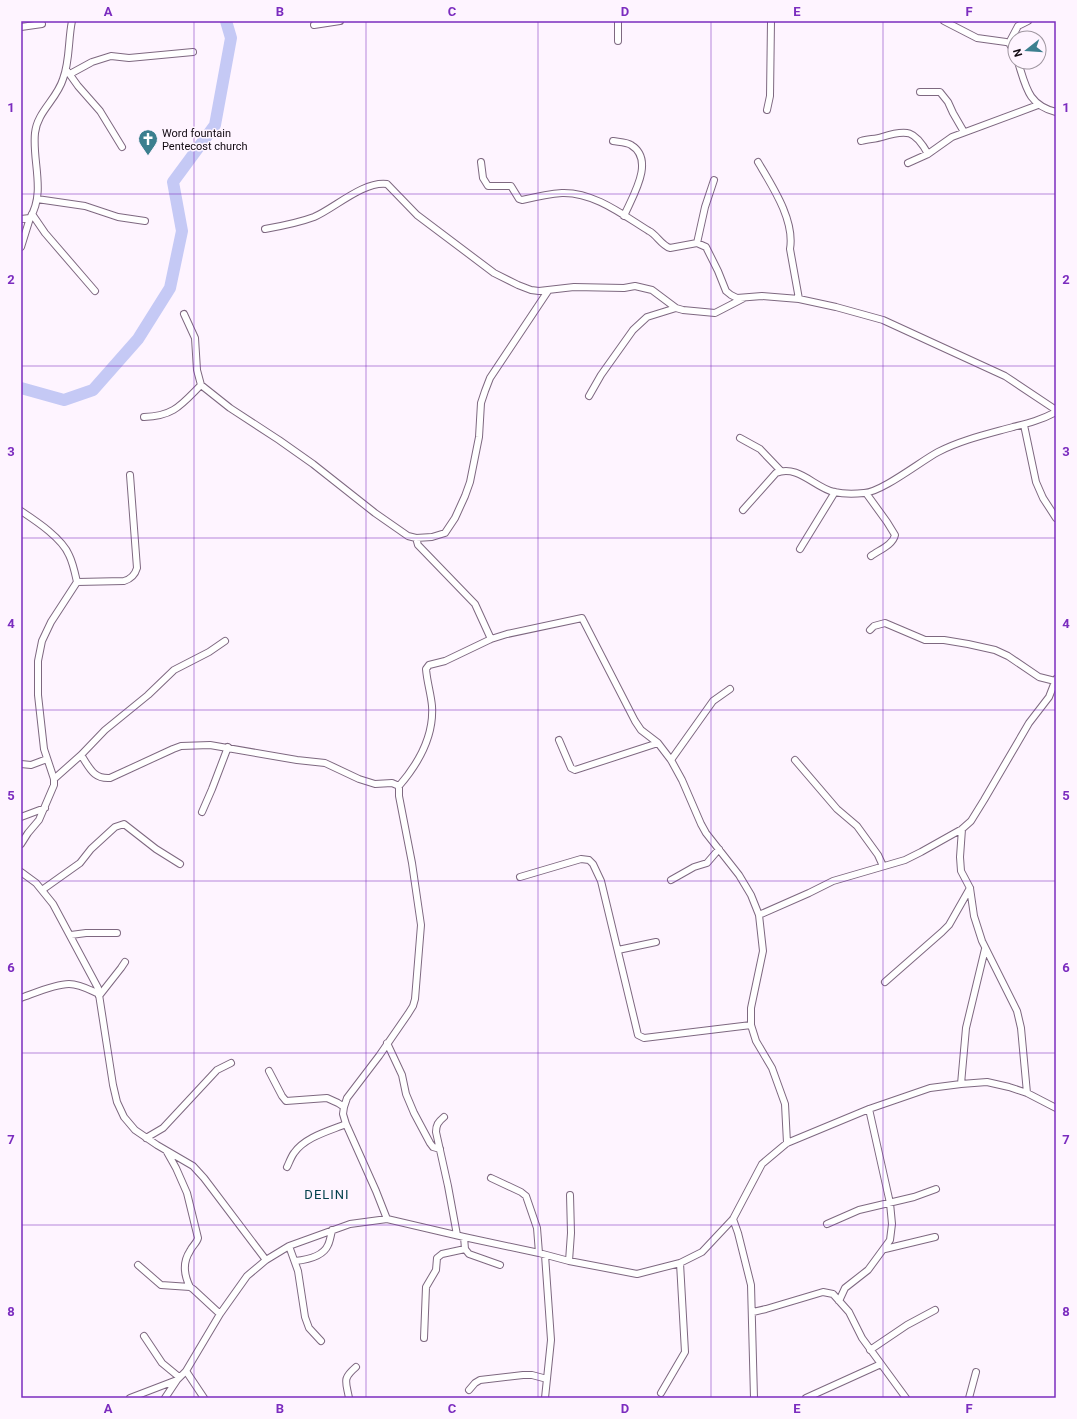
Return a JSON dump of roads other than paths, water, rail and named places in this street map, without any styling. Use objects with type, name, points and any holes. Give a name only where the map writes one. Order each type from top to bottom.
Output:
[{"type":"street","points":[[21,247],[37,199],[38,179],[35,132],[40,115],[58,92],[68,72],[72,21]]},
{"type":"street","points":[[314,25],[340,21]]},
{"type":"street","points":[[618,21],[618,41]]},
{"type":"street","points":[[767,110],[770,96],[771,21]]},
{"type":"street","points":[[1016,30],[1018,26],[1028,21]]},
{"type":"street","points":[[947,22],[978,38],[1001,40],[1007,42]]},
{"type":"street","points":[[21,27],[42,24]]},
{"type":"street","points":[[68,72],[111,56],[129,58],[193,52]]},
{"type":"street","points":[[1021,70],[1032,99],[1038,105],[1056,112]]},
{"type":"street","points":[[68,72],[100,111],[122,147]]},
{"type":"street","points":[[920,92],[940,92],[948,102],[952,113],[964,132]]},
{"type":"street","points":[[908,163],[928,154],[952,137],[1038,105]]},
{"type":"street","points":[[861,140],[901,132],[911,134],[922,143],[928,154]]},
{"type":"street","points":[[613,141],[630,144],[639,151],[642,160],[643,168],[641,176],[624,216]]},
{"type":"street","points":[[481,162],[483,178],[488,186],[512,186],[519,199],[522,200],[563,193],[574,194],[603,204],[624,216],[652,233],[666,247],[674,248],[697,243],[706,247],[726,291],[728,294],[737,298],[762,296],[800,299],[850,310],[897,325],[930,342],[1005,376],[1056,411],[1036,422],[962,442],[940,451],[883,486],[866,493],[835,492],[825,489],[800,474],[780,471],[760,449],[740,438]]},
{"type":"street","points":[[758,162],[780,201],[787,223],[792,242],[790,249],[800,299]]},
{"type":"street","points":[[697,243],[705,207],[714,180]]},
{"type":"street","points":[[265,229],[284,226],[315,216],[355,193],[376,184],[387,184],[417,215],[494,273],[531,290],[548,291],[574,287],[624,288],[635,286],[652,290],[676,308],[694,312],[715,313],[744,298]]},
{"type":"street","points":[[37,199],[85,206],[118,217],[145,221]]},
{"type":"street","points":[[21,219],[31,216]]},
{"type":"street","points":[[31,216],[43,228],[45,233],[95,292]]},
{"type":"street","points":[[184,314],[195,338],[195,361],[201,385],[230,408],[313,464],[375,513],[408,536],[416,538],[432,537],[444,533],[455,518],[465,496],[470,482],[479,437],[481,403],[490,378],[548,291]]},
{"type":"street","points":[[589,396],[633,330],[647,317],[676,308]]},
{"type":"street","points":[[144,417],[167,414],[179,406],[201,385]]},
{"type":"street","points":[[1024,425],[1036,482],[1043,498],[1056,518]]},
{"type":"street","points":[[743,510],[776,473],[780,471]]},
{"type":"street","points":[[78,582],[124,581],[129,580],[135,573],[137,568],[130,475]]},
{"type":"street","points":[[800,549],[835,492]]},
{"type":"street","points":[[866,493],[895,535],[894,539],[889,544],[871,556]]},
{"type":"street","points":[[21,511],[38,523],[62,544],[69,554],[78,582]]},
{"type":"street","points":[[416,538],[418,544],[475,604],[491,639]]},
{"type":"street","points":[[21,844],[39,820],[52,790],[54,779],[44,749],[38,695],[38,661],[42,641],[51,622],[78,582]]},
{"type":"street","points":[[387,1219],[343,1114],[347,1098],[379,1056],[413,1006],[418,971],[421,925],[412,863],[399,796],[399,786],[419,760],[430,730],[432,707],[426,669],[429,666],[445,661],[491,639],[507,634],[582,618],[635,721],[641,730],[658,744],[671,760],[682,780],[706,833],[745,884],[759,915],[763,951],[751,1008],[751,1026],[756,1041],[772,1068],[785,1104],[787,1143]]},
{"type":"street","points":[[759,915],[833,881],[905,860],[962,829],[970,821],[984,800],[1029,724],[1049,697],[1056,680],[1039,677],[1008,656],[995,650],[944,640],[925,640],[885,623],[874,626],[870,630]]},
{"type":"street","points":[[54,779],[81,755],[105,730],[148,695],[174,670],[209,652],[225,641]]},
{"type":"street","points":[[671,760],[713,702],[730,689]]},
{"type":"street","points":[[559,740],[571,768],[576,770],[658,744]]},
{"type":"street","points":[[81,755],[95,775],[110,778],[181,746],[210,745],[297,760],[325,763],[359,779],[375,784],[392,783],[399,786]]},
{"type":"street","points":[[202,812],[228,747]]},
{"type":"street","points":[[21,764],[31,765],[47,760]]},
{"type":"street","points":[[795,760],[837,809],[857,826],[878,855],[883,866]]},
{"type":"street","points":[[21,817],[45,808]]},
{"type":"street","points":[[42,890],[80,863],[91,849],[115,826],[124,824],[156,849],[180,864]]},
{"type":"street","points":[[962,829],[960,857],[961,872],[970,888],[974,916],[985,949],[1017,1011],[1021,1028],[1027,1093]]},
{"type":"street","points":[[21,831],[28,833]]},
{"type":"street","points":[[671,880],[694,867],[707,862],[719,849]]},
{"type":"street","points":[[520,877],[581,859],[589,860],[593,864],[601,880],[638,1035],[644,1038],[751,1026]]},
{"type":"street","points":[[21,872],[36,883],[53,904],[71,935],[98,988],[117,1102],[124,1117],[135,1130],[146,1138],[193,1166],[218,1195],[266,1260]]},
{"type":"street","points":[[884,982],[946,928],[970,888]]},
{"type":"street","points":[[71,935],[86,933],[117,933]]},
{"type":"street","points":[[618,950],[656,942]]},
{"type":"street","points":[[961,1084],[966,1028],[985,949]]},
{"type":"street","points":[[99,995],[125,962]]},
{"type":"street","points":[[21,998],[49,988],[70,984],[83,987],[99,995]]},
{"type":"street","points":[[387,1043],[402,1076],[406,1094],[414,1113],[430,1143],[433,1147],[440,1149]]},
{"type":"street","points":[[146,1138],[163,1128],[217,1070],[231,1063]]},
{"type":"street","points":[[269,1071],[286,1101],[327,1098],[344,1107]]},
{"type":"street","points":[[165,1398],[178,1378],[186,1371],[220,1314],[247,1276],[266,1260],[289,1246],[350,1224],[387,1219],[569,1261],[637,1274],[680,1263],[702,1252],[733,1219],[762,1164],[787,1143],[869,1109],[930,1088],[987,1082],[1027,1093],[1056,1108]]},
{"type":"street","points":[[839,1301],[845,1288],[868,1270],[885,1249],[890,1240],[891,1234],[892,1224],[890,1203],[869,1109]]},
{"type":"street","points":[[444,1117],[438,1121],[436,1132],[457,1235]]},
{"type":"street","points":[[287,1167],[294,1153],[300,1146],[310,1139],[346,1124]]},
{"type":"street","points":[[167,1151],[187,1193],[198,1238],[185,1261],[185,1276],[190,1287],[220,1314]]},
{"type":"street","points":[[491,1178],[521,1192],[526,1196],[537,1228],[542,1254],[551,1340],[545,1398]]},
{"type":"street","points":[[827,1224],[860,1210],[890,1203],[936,1189]]},
{"type":"street","points":[[569,1261],[571,1233],[570,1195]]},
{"type":"street","points":[[733,1219],[751,1285],[753,1312],[752,1332],[754,1398]]},
{"type":"street","points":[[295,1261],[312,1258],[328,1247],[332,1230]]},
{"type":"street","points":[[464,1237],[465,1249],[469,1254],[500,1265]]},
{"type":"street","points":[[885,1249],[935,1237]]},
{"type":"street","points":[[289,1246],[298,1271],[305,1317],[309,1328],[321,1341]]},
{"type":"street","points":[[424,1338],[426,1287],[436,1270],[437,1258],[442,1254],[465,1249]]},
{"type":"street","points":[[661,1393],[685,1352],[680,1263]]},
{"type":"street","points":[[138,1265],[161,1285],[190,1287]]},
{"type":"street","points":[[753,1312],[823,1292],[833,1294],[849,1312],[862,1338],[906,1398]]},
{"type":"street","points":[[870,1350],[907,1325],[935,1310]]},
{"type":"street","points":[[144,1336],[162,1363],[178,1378]]},
{"type":"street","points":[[806,1398],[881,1364]]},
{"type":"street","points":[[349,1398],[345,1378],[347,1374],[356,1367]]},
{"type":"street","points":[[186,1371],[204,1398]]},
{"type":"street","points":[[969,1398],[976,1372]]},
{"type":"street","points":[[469,1390],[480,1380],[523,1375],[532,1375],[547,1379]]},
{"type":"street","points":[[130,1398],[178,1378]]},
{"type":"waterway","points":[[21,388],[64,400],[93,390],[138,339],[170,288],[182,231],[173,182],[215,125],[231,38],[226,21]]},
{"type":"place","name":"Word fountain Pentecost church","points":[[148,156]]},
{"type":"district","name":"DELINI","points":[[327,1194]]}]
